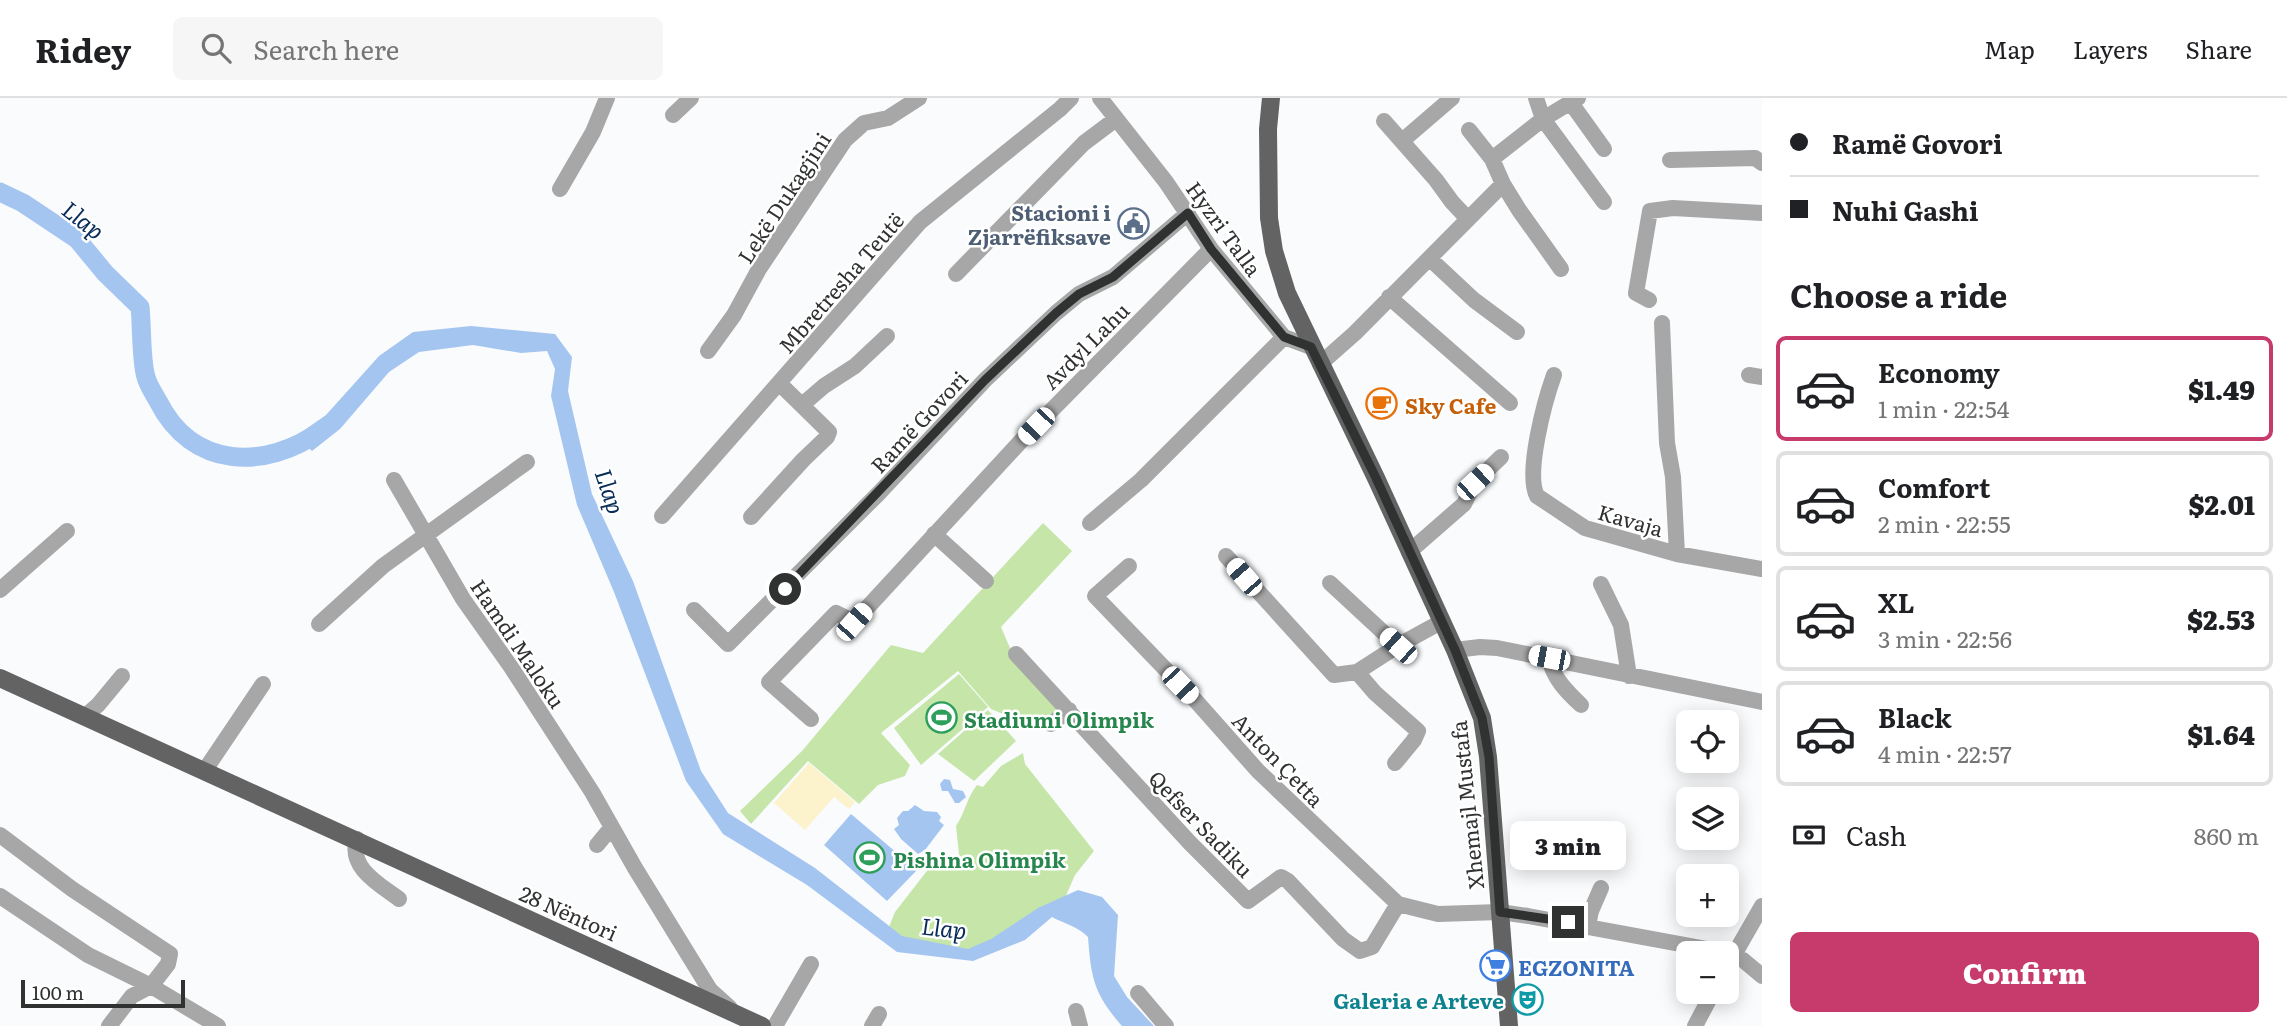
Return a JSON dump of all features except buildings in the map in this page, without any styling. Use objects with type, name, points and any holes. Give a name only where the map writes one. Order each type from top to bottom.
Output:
[{"type":"main road","name":"Xhemajl Mustafa","points":[[1271,98],[1268,199],[1274,251],[1287,293],[1455,650],[1482,718],[1489,757],[1509,1026]]},
{"type":"main road","name":"28 Nëntori","points":[[0,678],[762,1026]]},
{"type":"street","points":[[560,189],[593,132],[607,98]]},
{"type":"street","points":[[673,116],[691,98]]},
{"type":"street","name":"Lekë Dukagjini","points":[[708,351],[734,315],[759,270],[845,139],[863,123],[888,118],[919,98]]},
{"type":"street","name":"Mbretresha Teutë","points":[[662,516],[920,222],[1071,98]]},
{"type":"street","name":"Hyzri Talla","points":[[1100,98],[1188,213],[1211,249],[1284,337],[1311,347]]},
{"type":"street","points":[[1402,141],[1452,98]]},
{"type":"street","points":[[1536,98],[1543,119],[1604,202]]},
{"type":"street","points":[[1492,159],[1543,119],[1575,101],[1604,149]]},
{"type":"street","points":[[956,274],[1084,143],[1116,119]]},
{"type":"street","points":[[1384,121],[1467,218]]},
{"type":"street","points":[[1469,130],[1492,159],[1503,184],[1562,269]]},
{"type":"street","points":[[1670,160],[1755,158],[1762,163]]},
{"type":"street","points":[[1320,365],[1503,184]]},
{"type":"street","points":[[1649,300],[1636,293],[1650,211],[1673,208],[1762,213]]},
{"type":"street","name":"Ramë Govori","points":[[694,610],[728,644],[1035,332],[1079,294],[1113,277],[1188,213]]},
{"type":"street","name":"Avdyl Lahu","points":[[811,719],[769,681],[836,613],[854,622],[1064,396],[1211,249]]},
{"type":"street","points":[[1430,259],[1474,300],[1517,332]]},
{"type":"street","points":[[1389,297],[1510,403]]},
{"type":"street","points":[[1662,323],[1667,443],[1673,477],[1677,554]]},
{"type":"street","points":[[802,405],[824,386],[855,366],[887,336]]},
{"type":"street","points":[[1090,523],[1141,480],[1284,337]]},
{"type":"street","name":"Kavaja","points":[[1554,375],[1533,462],[1532,488],[1536,496],[1585,528],[1677,554],[1762,569]]},
{"type":"street","points":[[751,517],[827,438],[829,432],[779,383]]},
{"type":"street","points":[[1409,552],[1464,504],[1475,482],[1501,457]]},
{"type":"street","points":[[319,624],[383,566],[527,462]]},
{"type":"street","name":"Hamdi Maloku","points":[[394,480],[463,599],[511,667],[592,792],[611,828],[710,990],[732,1010]]},
{"type":"street","points":[[0,590],[67,531]]},
{"type":"street","points":[[934,534],[986,581]]},
{"type":"street","points":[[1226,556],[1334,675],[1357,672],[1441,622]]},
{"type":"street","name":"Anton Çetta","points":[[1129,566],[1095,597],[1196,701],[1258,771],[1398,904],[1438,914],[1500,912],[1588,926],[1676,948]]},
{"type":"street","points":[[1330,583],[1398,646]]},
{"type":"street","points":[[1601,584],[1621,625],[1629,676]]},
{"type":"street","points":[[1455,650],[1497,648],[1762,702]]},
{"type":"street","name":"Qefser Sadiku","points":[[1016,654],[1190,843],[1248,901],[1281,877],[1288,881],[1343,939],[1360,951],[1372,947],[1398,904]]},
{"type":"street","points":[[1549,658],[1551,669],[1581,705]]},
{"type":"street","points":[[1357,672],[1375,693],[1418,731],[1395,763]]},
{"type":"street","points":[[84,717],[98,705],[122,676]]},
{"type":"street","points":[[205,770],[263,684]]},
{"type":"street","points":[[1051,724],[1069,710]]},
{"type":"street","points":[[597,845],[611,828]]},
{"type":"street","points":[[0,835],[72,889],[170,954],[167,964],[151,986],[132,996],[108,1026]]},
{"type":"street","points":[[357,839],[355,854],[360,867],[399,899]]},
{"type":"street","points":[[1588,926],[1601,888]]},
{"type":"street","points":[[0,896],[88,955],[151,986],[218,1026]]},
{"type":"street","points":[[1739,947],[1762,906]]},
{"type":"street","points":[[775,1026],[811,964]]},
{"type":"street","points":[[1739,965],[1762,976]]},
{"type":"street","points":[[1138,993],[1166,1026]]},
{"type":"street","points":[[1695,1026],[1707,1004]]},
{"type":"green space","points":[[1043,523],[1072,551],[1001,627],[1013,655],[1061,708],[1039,729],[991,709],[958,671],[881,733],[910,765],[905,776],[878,785],[859,804],[808,761],[751,824],[740,811],[802,751],[891,645],[923,653]]},
{"type":"green space","name":"Stadiumi Olimpik","points":[[959,674],[988,707],[921,765],[894,728]]},
{"type":"green space","points":[[988,710],[1016,741],[974,781],[938,754]]},
{"type":"green space","points":[[1023,753],[1025,764],[1094,851],[1075,875],[1065,898],[972,954],[901,944],[887,932],[895,912],[937,858],[960,864],[956,826],[971,795],[977,785],[983,787],[1001,766]]},
{"type":"sand","points":[[809,763],[855,802],[849,809],[834,797],[805,830],[774,803]]},
{"type":"water","points":[[471,326],[555,334],[572,357],[568,391],[592,494],[633,581],[701,771],[728,813],[815,868],[902,936],[968,949],[991,939],[1038,908],[1078,890],[1102,897],[1118,915],[1114,976],[1127,997],[1154,1026],[1122,1026],[1105,1004],[1096,985],[1088,937],[1052,917],[1025,940],[973,961],[897,952],[807,885],[723,834],[686,781],[614,592],[577,505],[551,396],[555,369],[547,351],[521,353],[473,345],[419,352],[389,372],[340,429],[312,451],[296,436],[326,415],[379,356],[413,332]]},
{"type":"water","points":[[944,779],[950,780],[953,789],[963,791],[966,797],[955,803],[948,791],[942,791],[940,784]]},
{"type":"water","points":[[915,805],[924,811],[937,812],[941,817],[939,821],[944,825],[925,850],[918,854],[894,829],[899,825],[897,818],[903,811],[908,811]]},
{"type":"water","name":"Pishina Olimpik","points":[[851,814],[917,870],[887,901],[824,845]]},
{"type":"waterway","name":"Llap","points":[[0,192],[23,203],[77,239],[105,273],[140,307],[143,362],[147,380],[172,423],[190,440],[210,451],[231,456],[254,457],[300,443],[322,430]]},
{"type":"place","name":"Stacioni i Zjarrëfiksave","points":[[1134,223]]},
{"type":"place","name":"Sky Cafe","points":[[1382,404]]},
{"type":"place","name":"Stadiumi Olimpik","points":[[941,718]]},
{"type":"place","name":"Pishina Olimpik","points":[[870,858]]},
{"type":"place","name":"EGZONITA","points":[[1495,966]]},
{"type":"place","name":"Galeria e Arteve","points":[[1527,999]]},
{"type":"route","points":[[785,589],[985,380],[1056,313],[1079,294],[1113,277],[1188,213],[1211,249],[1284,337],[1311,347],[1376,478],[1455,650],[1482,718],[1489,757],[1500,912],[1568,922]]}]
